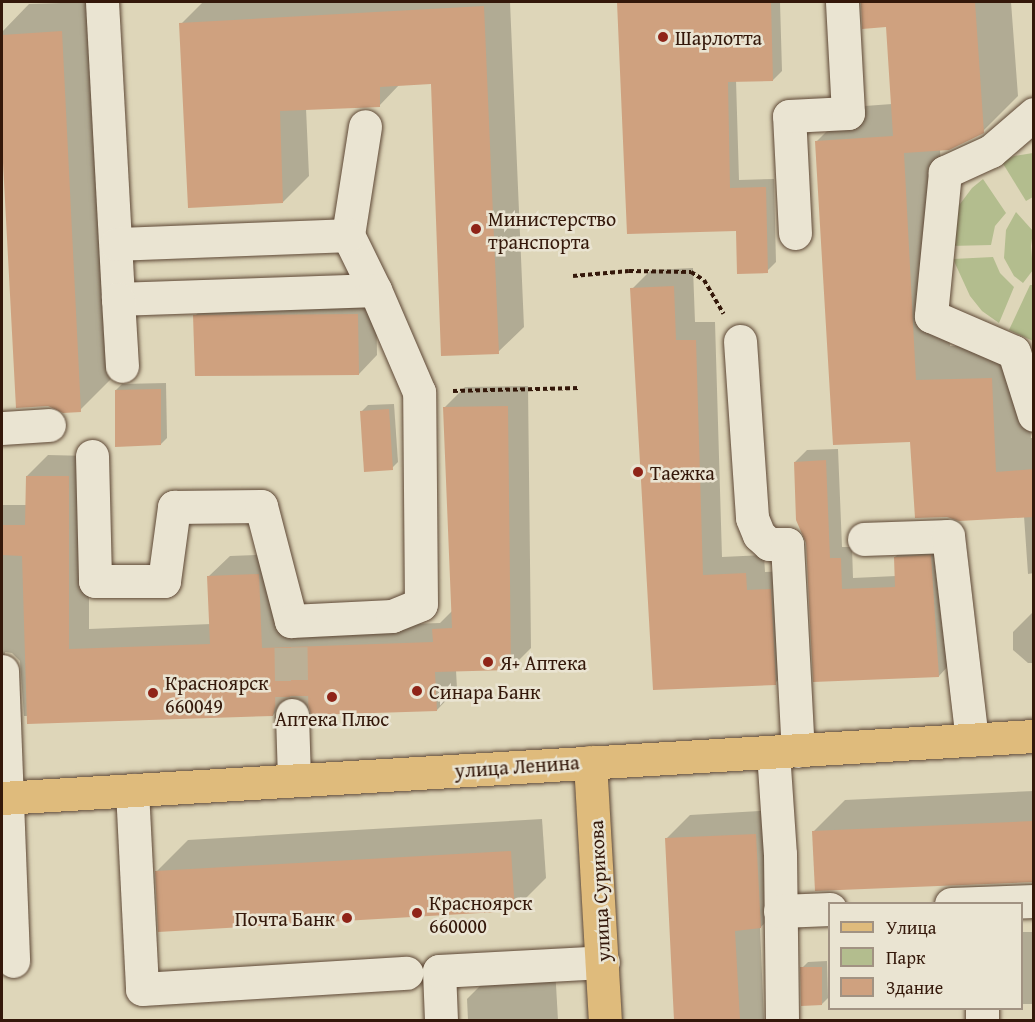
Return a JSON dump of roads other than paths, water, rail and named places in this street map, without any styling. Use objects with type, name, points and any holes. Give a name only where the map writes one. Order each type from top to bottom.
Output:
[{"type":"main road","name":"улица Ленина","points":[[5,798],[1034,736]]},
{"type":"main road","name":"улица Сурикова","points":[[590,762],[605,1020]]},
{"type":"lane","points":[[102,2],[122,366]]},
{"type":"lane","points":[[795,233],[789,116],[848,113],[842,2]]},
{"type":"lane","points":[[1034,114],[991,151],[945,172],[931,316],[1014,352],[1034,415]]},
{"type":"lane","points":[[92,456],[95,581],[164,580],[174,507],[261,506],[291,634],[392,616],[421,604],[419,392],[375,290],[348,235],[365,126]]},
{"type":"lane","points":[[116,244],[348,235]]},
{"type":"lane","points":[[118,299],[375,290]]},
{"type":"lane","points":[[740,342],[752,518],[759,535],[769,544],[787,544],[785,751],[780,854],[782,1020]]},
{"type":"lane","points":[[2,428],[49,425]]},
{"type":"lane","points":[[864,539],[948,536],[972,740]]},
{"type":"lane","points":[[2,671],[5,798],[14,961]]},
{"type":"lane","points":[[292,715],[294,780]]},
{"type":"lane","points":[[132,790],[142,989],[407,973]]},
{"type":"lane","points":[[1002,902],[1034,901]]},
{"type":"lane","points":[[780,911],[828,909]]},
{"type":"lane","points":[[441,1020],[439,970],[603,962]]},
{"type":"tunnel","points":[[291,647],[292,715]]},
{"type":"place","name":"Шарлотта","points":[[663,37]]},
{"type":"place","name":"Министерство транспорта","points":[[476,229]]},
{"type":"place","name":"Таежка","points":[[638,472]]},
{"type":"place","name":"Я+ Аптека","points":[[488,662]]},
{"type":"place","name":"Синара Банк","points":[[417,691]]},
{"type":"place","name":"Красноярск 660049","points":[[153,693]]},
{"type":"place","name":"Аптека Плюс","points":[[332,697]]},
{"type":"place","name":"Красноярск 660000","points":[[417,913]]},
{"type":"place","name":"Почта Банк","points":[[347,918]]}]
